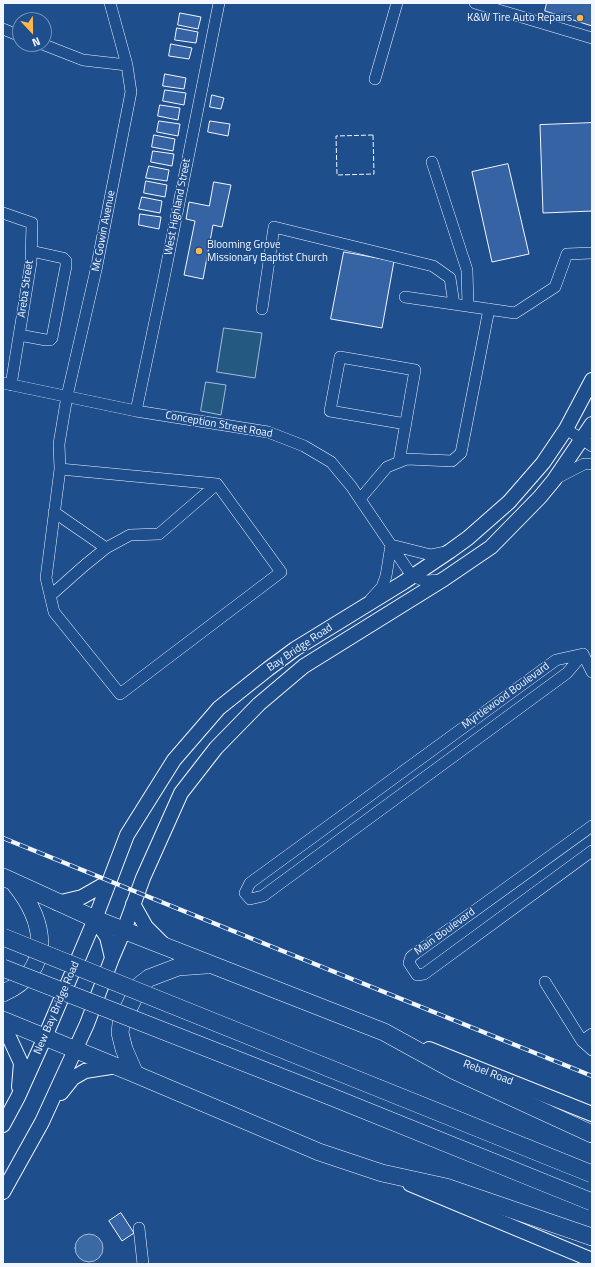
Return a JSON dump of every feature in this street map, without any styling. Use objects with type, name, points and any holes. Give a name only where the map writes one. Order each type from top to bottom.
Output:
[{"type":"highway","points":[[8,880],[95,919],[384,1032],[455,1071],[592,1134]]},
{"type":"highway","points":[[3,993],[23,981],[34,969],[38,959],[39,947],[39,930],[37,922],[27,900],[8,880]]},
{"type":"highway","points":[[3,937],[592,1174]]},
{"type":"highway","points":[[135,1074],[124,1049],[120,1033],[121,1024],[140,985],[149,978],[178,967],[212,965]]},
{"type":"highway","points":[[3,968],[325,1094],[592,1202]]},
{"type":"highway","points":[[3,1020],[117,1066],[319,1152],[382,1173],[446,1187],[592,1237]]},
{"type":"main road","name":"Bay Bridge Road","points":[[95,919],[127,834],[174,760],[219,708],[289,653],[450,551],[468,538],[509,502],[543,463],[566,430],[592,380]]},
{"type":"main road","name":"Bay Bridge Road","points":[[49,1108],[87,1024],[143,878],[182,793],[216,748],[259,704],[304,666],[444,579],[491,546],[540,497],[587,443],[592,424]]},
{"type":"main road","points":[[326,653],[340,633],[408,589],[412,576]]},
{"type":"main road","points":[[58,903],[82,897],[110,881]]},
{"type":"main road","points":[[133,904],[146,927],[166,947]]},
{"type":"main road","points":[[95,919],[107,937],[112,958]]},
{"type":"main road","name":"New Bay Bridge Road","points":[[3,1125],[18,1097],[45,1037],[95,919]]},
{"type":"main road","points":[[3,1024],[21,1063],[18,1097]]},
{"type":"main road","name":"Rebel Road","points":[[384,1032],[592,1114]]},
{"type":"main road","points":[[3,1192],[49,1108],[73,1078],[85,1071],[117,1066]]},
{"type":"main road","points":[[382,1173],[592,1260]]},
{"type":"street","name":"Mc Gowin Avenue","points":[[110,3],[127,65],[132,92],[96,270],[67,396],[59,444],[60,469],[46,578],[54,612],[120,694],[281,572],[217,484]]},
{"type":"street","name":"West Highland Street","points":[[136,411],[163,283],[218,3]]},
{"type":"street","points":[[375,79],[397,3]]},
{"type":"street","points":[[475,3],[592,38]]},
{"type":"street","points":[[52,48],[83,60],[127,65]]},
{"type":"street","points":[[432,162],[467,270],[468,306]]},
{"type":"street","name":"Areba Street","points":[[3,213],[32,223],[31,262],[19,334],[7,384]]},
{"type":"street","points":[[262,310],[274,227],[433,266],[450,278],[454,304]]},
{"type":"street","points":[[19,334],[46,340],[50,340],[52,338],[66,266],[66,261],[63,258],[31,251]]},
{"type":"street","points":[[404,297],[515,313],[555,287],[566,254],[592,253]]},
{"type":"street","points":[[360,499],[387,467],[407,459],[452,461],[461,453],[489,309]]},
{"type":"street","points":[[399,462],[406,424],[415,370],[340,357],[330,411],[406,424]]},
{"type":"street","name":"Conception Street Road","points":[[7,384],[136,411],[268,432],[304,446],[331,462],[351,486],[412,576]]},
{"type":"street","points":[[566,430],[587,443]]},
{"type":"street","points":[[554,480],[584,464],[592,464]]},
{"type":"street","points":[[60,469],[217,484]]},
{"type":"street","points":[[50,596],[106,548],[130,536],[159,534],[217,484]]},
{"type":"street","points":[[54,512],[106,548]]},
{"type":"street","points":[[365,606],[382,587],[386,576],[391,545],[431,555],[450,551]]},
{"type":"street","points":[[412,576],[425,581],[444,579]]},
{"type":"street","points":[[583,654],[592,672]]},
{"type":"street","name":"Myrtlewood Boulevard","points":[[583,654],[567,673],[263,896],[250,899],[245,893],[250,883],[556,660],[583,654]]},
{"type":"street","name":"Main Boulevard","points":[[592,826],[416,953],[411,957],[409,963],[417,975],[424,974],[592,851]]},
{"type":"street","points":[[545,982],[582,1041],[592,1050]]},
{"type":"street","points":[[582,1041],[592,1034]]},
{"type":"street","points":[[139,1228],[143,1264]]},
{"type":"shaded area","points":[[224,328],[262,333],[255,378],[217,372]]},
{"type":"shaded area","points":[[206,382],[226,385],[221,415],[201,411]]},
{"type":"shaded area","points":[[89,1234],[99,1238],[103,1248],[99,1258],[89,1262],[79,1258],[75,1248],[79,1238]]},
{"type":"building","name":"K&W Tire Auto Repairs","points":[[547,3],[592,3],[592,26],[545,11]]},
{"type":"building","points":[[180,13],[201,17],[198,29],[178,25]]},
{"type":"building","points":[[177,28],[198,32],[196,43],[175,40]]},
{"type":"building","points":[[171,44],[192,48],[189,59],[169,56]]},
{"type":"building","points":[[165,74],[186,78],[184,89],[163,86]]},
{"type":"building","points":[[165,90],[186,93],[184,105],[163,101]]},
{"type":"building","points":[[212,95],[224,98],[221,109],[210,107]]},
{"type":"building","points":[[160,105],[180,108],[178,120],[158,116]]},
{"type":"building","points":[[159,121],[180,124],[178,136],[157,132]]},
{"type":"building","points":[[210,121],[230,124],[228,136],[208,132]]},
{"type":"building","points":[[592,123],[592,211],[543,213],[540,125]]},
{"type":"building","points":[[154,135],[175,139],[173,151],[152,147]]},
{"type":"building","points":[[153,151],[174,154],[172,166],[151,162]]},
{"type":"building","points":[[508,164],[529,254],[492,262],[472,172]]},
{"type":"building","points":[[149,166],[169,170],[167,181],[146,178]]},
{"type":"building","points":[[146,181],[167,185],[165,197],[144,193]]},
{"type":"building","name":"Blooming Grove Missionary Baptist Church","points":[[214,182],[231,185],[222,227],[213,225],[203,279],[184,275],[195,221],[186,219],[189,202],[209,206]]},
{"type":"building","points":[[142,197],[162,201],[160,213],[139,209]]},
{"type":"building","points":[[140,214],[161,217],[159,229],[139,225]]},
{"type":"building","points":[[344,252],[394,261],[382,328],[331,319]]},
{"type":"building","points":[[121,1213],[134,1233],[122,1241],[109,1221]]},
{"type":"railway","points":[[3,838],[592,1076]]},
{"type":"fence","points":[[373,135],[374,174],[337,175],[336,136],[373,135]]},
{"type":"place","name":"K&W Tire Auto Repairs","points":[[580,18]]},
{"type":"place","name":"Blooming Grove Missionary Baptist Church","points":[[199,251]]}]
